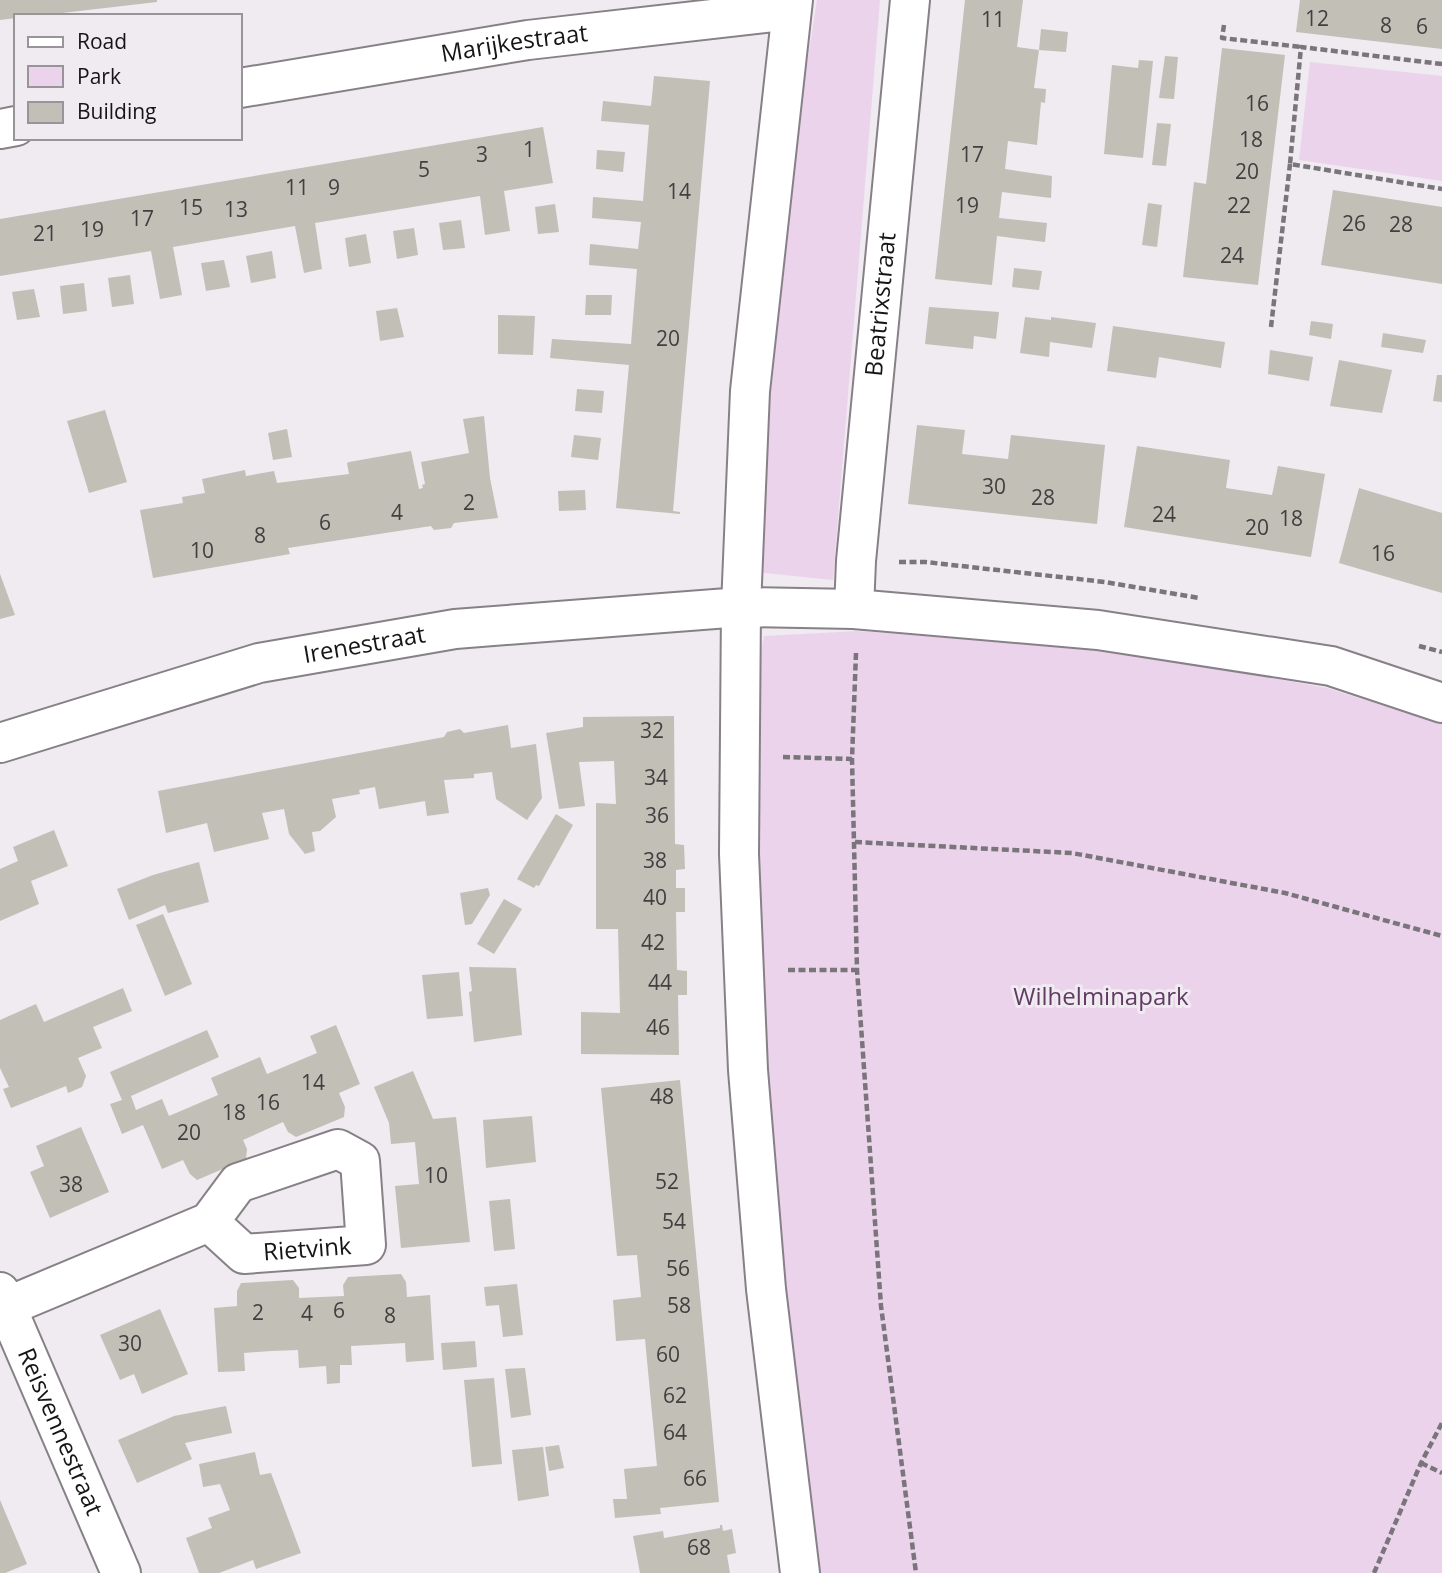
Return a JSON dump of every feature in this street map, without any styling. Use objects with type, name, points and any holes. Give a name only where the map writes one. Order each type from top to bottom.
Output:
[{"type":"street","name":"Beatrixstraat","points":[[854,609],[857,548],[910,0]]},
{"type":"street","points":[[792,5],[750,391],[741,607],[739,854],[748,1070],[766,1289],[800,1573]]},
{"type":"street","name":"Marijkestraat","points":[[242,88],[528,40],[792,5]]},
{"type":"street","points":[[741,607],[854,609],[1098,630],[1331,666],[1442,703]]},
{"type":"street","name":"Irenestraat","points":[[0,743],[259,663],[455,629],[741,607]]},
{"type":"street","points":[[3,1299],[209,1222]]},
{"type":"street","name":"Reisvennestraat","points":[[3,1299],[121,1573]]},
{"type":"path","points":[[1224,25],[1223,38],[1442,64]]},
{"type":"path","points":[[1271,327],[1301,47]]},
{"type":"path","points":[[1290,164],[1442,189]]},
{"type":"path","points":[[854,609],[857,627],[852,759],[857,970],[880,1306],[916,1573]]},
{"type":"path","points":[[740,756],[852,759]]},
{"type":"path","points":[[855,842],[1072,853],[1285,893],[1442,936]]},
{"type":"path","points":[[744,970],[857,970]]},
{"type":"path","points":[[1374,1573],[1442,1423]]},
{"type":"path","points":[[1422,1463],[1442,1474]]},
{"type":"green space","points":[[817,0],[880,0],[833,580],[755,572],[770,365],[792,159]]},
{"type":"green space","points":[[1310,62],[1442,76],[1442,181],[1299,160]]},
{"type":"green space","name":"Wilhelminapark","points":[[858,631],[1090,648],[1327,688],[1442,724],[1442,1573],[818,1573],[779,1243],[762,1045],[757,902],[759,663],[764,636]]},
{"type":"building","points":[[0,0],[157,0],[53,14],[14,14],[14,18],[0,20]]},
{"type":"building","points":[[965,0],[1023,0],[1017,47],[1039,50],[1034,88],[1046,89],[1045,103],[1041,102],[1037,145],[1008,141],[1005,169],[1052,176],[1051,198],[1002,192],[999,218],[1047,223],[1045,242],[997,236],[992,285],[935,279]]},
{"type":"building","points":[[1300,0],[1442,0],[1442,49],[1296,32]]},
{"type":"building","points":[[1041,29],[1068,32],[1066,52],[1039,50]]},
{"type":"building","points":[[1222,48],[1285,55],[1258,285],[1183,277],[1194,182],[1206,184]]},
{"type":"building","points":[[1165,56],[1178,57],[1174,99],[1159,98]]},
{"type":"building","points":[[1139,60],[1153,61],[1143,158],[1104,154],[1112,65],[1138,68]]},
{"type":"building","points":[[654,76],[710,81],[673,511],[680,514],[616,508],[629,365],[550,358],[552,339],[631,344],[637,269],[589,265],[590,244],[638,249],[641,222],[592,218],[593,197],[643,201],[649,125],[601,121],[603,101],[651,106]]},
{"type":"building","points":[[1157,123],[1171,124],[1166,166],[1152,165]]},
{"type":"building","points":[[543,127],[553,183],[504,191],[510,231],[485,235],[480,196],[315,223],[322,269],[304,273],[295,226],[173,247],[182,295],[160,299],[151,251],[0,276],[0,219]]},
{"type":"building","points":[[597,150],[625,152],[623,172],[596,169]]},
{"type":"building","points":[[1333,190],[1442,207],[1442,284],[1321,265]]},
{"type":"building","points":[[1148,203],[1162,205],[1157,247],[1142,245]]},
{"type":"building","points":[[555,204],[559,232],[538,234],[535,207]]},
{"type":"building","points":[[461,220],[465,248],[443,250],[439,223]]},
{"type":"building","points":[[414,228],[418,255],[397,259],[393,231]]},
{"type":"building","points":[[366,234],[371,263],[349,267],[345,238]]},
{"type":"building","points":[[272,251],[276,278],[251,283],[246,256]]},
{"type":"building","points":[[224,260],[230,287],[206,291],[201,263]]},
{"type":"building","points":[[1014,268],[1042,271],[1039,290],[1012,287]]},
{"type":"building","points":[[130,275],[134,304],[112,307],[108,278]]},
{"type":"building","points":[[84,283],[87,311],[63,314],[60,286]]},
{"type":"building","points":[[34,289],[40,317],[17,320],[12,292]]},
{"type":"building","points":[[586,295],[612,295],[611,315],[585,315]]},
{"type":"building","points":[[929,307],[999,312],[996,339],[974,336],[973,349],[925,344]]},
{"type":"building","points":[[397,308],[404,337],[380,341],[376,311]]},
{"type":"building","points":[[498,315],[535,316],[533,355],[498,354]]},
{"type":"building","points":[[1025,317],[1051,320],[1051,317],[1096,323],[1092,348],[1050,342],[1049,357],[1020,353]]},
{"type":"building","points":[[1311,321],[1333,324],[1331,339],[1309,335]]},
{"type":"building","points":[[1113,326],[1225,342],[1221,368],[1159,357],[1156,378],[1107,371]]},
{"type":"building","points":[[1383,333],[1426,340],[1423,353],[1381,347]]},
{"type":"building","points":[[1270,350],[1313,357],[1309,381],[1268,374]]},
{"type":"building","points":[[1339,360],[1392,370],[1382,413],[1330,406]]},
{"type":"building","points":[[1437,375],[1442,375],[1442,402],[1433,401]]},
{"type":"building","points":[[577,389],[604,391],[602,413],[575,411]]},
{"type":"building","points":[[105,410],[127,482],[89,493],[67,421]]},
{"type":"building","points":[[484,416],[490,478],[498,518],[454,523],[451,528],[434,530],[431,526],[288,548],[290,554],[153,578],[140,510],[183,503],[182,497],[205,493],[202,479],[245,470],[246,476],[274,471],[277,483],[349,474],[349,462],[411,451],[419,489],[425,484],[421,462],[469,453],[463,419]]},
{"type":"building","points":[[917,425],[965,430],[962,454],[1008,459],[1011,435],[1105,445],[1097,524],[908,504]]},
{"type":"building","points":[[287,429],[292,457],[273,460],[268,433]]},
{"type":"building","points":[[574,435],[601,438],[598,460],[571,457]]},
{"type":"building","points":[[1137,446],[1230,460],[1226,488],[1272,495],[1278,466],[1325,474],[1311,557],[1124,527]]},
{"type":"building","points":[[1359,488],[1442,513],[1442,593],[1339,563]]},
{"type":"building","points":[[585,490],[586,510],[559,511],[558,491]]},
{"type":"building","points":[[0,574],[15,615],[0,619]]},
{"type":"building","points":[[674,716],[675,844],[684,845],[685,869],[676,870],[676,888],[685,888],[685,912],[676,912],[677,970],[687,971],[687,995],[678,995],[679,1055],[581,1054],[581,1012],[620,1013],[618,929],[596,929],[596,803],[616,804],[614,761],[579,762],[585,806],[559,809],[546,733],[583,727],[583,717]]},
{"type":"building","points":[[508,725],[511,748],[536,744],[542,798],[527,820],[496,799],[492,772],[474,774],[474,778],[444,780],[449,813],[427,816],[425,801],[379,809],[375,787],[359,790],[360,794],[332,799],[336,817],[320,831],[312,832],[315,851],[305,854],[289,834],[284,809],[262,813],[269,839],[214,852],[207,823],[166,833],[158,791],[444,737],[447,732],[460,729],[464,733]]},
{"type":"building","points":[[556,814],[573,825],[539,886],[534,888],[517,879]]},
{"type":"building","points":[[54,830],[68,866],[31,881],[39,904],[0,921],[0,869],[18,861],[13,847]]},
{"type":"building","points":[[199,862],[209,902],[168,913],[165,905],[129,920],[117,889]]},
{"type":"building","points":[[488,888],[490,895],[472,924],[465,925],[460,893]]},
{"type":"building","points":[[504,899],[522,909],[494,954],[477,944]]},
{"type":"building","points":[[163,914],[192,984],[165,996],[136,925]]},
{"type":"building","points":[[469,967],[516,968],[522,1035],[474,1042]]},
{"type":"building","points":[[459,972],[463,1016],[427,1019],[422,975]]},
{"type":"building","points":[[123,988],[132,1011],[93,1027],[102,1048],[78,1058],[86,1076],[82,1087],[68,1093],[66,1086],[11,1108],[3,1089],[9,1087],[0,1068],[0,1020],[36,1004],[44,1022]]},
{"type":"building","points":[[336,1025],[360,1084],[339,1093],[345,1107],[344,1117],[296,1137],[288,1132],[283,1122],[243,1140],[247,1149],[246,1159],[197,1180],[190,1174],[183,1160],[162,1169],[143,1125],[122,1134],[110,1104],[122,1100],[110,1072],[207,1030],[219,1057],[131,1096],[136,1110],[162,1099],[169,1116],[218,1095],[211,1078],[260,1057],[267,1074],[317,1053],[310,1036]]},
{"type":"building","points":[[413,1071],[433,1119],[456,1117],[470,1242],[401,1248],[395,1186],[419,1184],[415,1142],[391,1144],[389,1123],[374,1087]]},
{"type":"building","points":[[680,1080],[719,1502],[660,1508],[661,1514],[615,1518],[613,1499],[627,1499],[624,1469],[657,1466],[645,1339],[616,1341],[613,1300],[641,1297],[637,1255],[617,1256],[601,1088]]},
{"type":"building","points":[[532,1116],[536,1162],[486,1168],[483,1120]]},
{"type":"building","points":[[81,1127],[109,1192],[50,1218],[30,1172],[44,1166],[36,1146]]},
{"type":"building","points":[[510,1199],[515,1249],[494,1251],[489,1201]]},
{"type":"building","points":[[401,1274],[406,1282],[407,1297],[430,1295],[434,1360],[406,1362],[405,1343],[351,1346],[352,1365],[340,1365],[340,1383],[327,1384],[326,1366],[299,1368],[298,1350],[244,1353],[245,1371],[218,1372],[214,1308],[237,1306],[237,1291],[241,1283],[293,1280],[299,1288],[299,1298],[344,1296],[343,1285],[348,1277]]},
{"type":"building","points":[[517,1284],[523,1335],[503,1337],[499,1305],[486,1306],[484,1287]]},
{"type":"building","points":[[160,1309],[188,1374],[142,1394],[134,1374],[120,1380],[100,1335]]},
{"type":"building","points":[[475,1341],[477,1367],[443,1370],[441,1343]]},
{"type":"building","points":[[525,1368],[531,1415],[511,1418],[505,1369]]},
{"type":"building","points":[[494,1378],[502,1464],[472,1467],[464,1380]]},
{"type":"building","points":[[226,1406],[232,1433],[185,1443],[192,1459],[137,1483],[118,1440],[174,1416]]},
{"type":"building","points":[[559,1445],[564,1468],[549,1471],[545,1447]]},
{"type":"building","points":[[543,1447],[549,1496],[518,1501],[512,1450]]},
{"type":"building","points":[[255,1452],[260,1475],[271,1473],[301,1553],[256,1569],[253,1560],[219,1573],[199,1573],[186,1538],[212,1528],[208,1518],[230,1510],[220,1484],[203,1487],[199,1464]]},
{"type":"building","points":[[0,1500],[27,1564],[5,1573],[0,1573]]},
{"type":"building","points":[[720,1525],[723,1531],[732,1529],[736,1553],[727,1555],[730,1573],[640,1573],[633,1536],[663,1531],[664,1538],[720,1528]]}]
